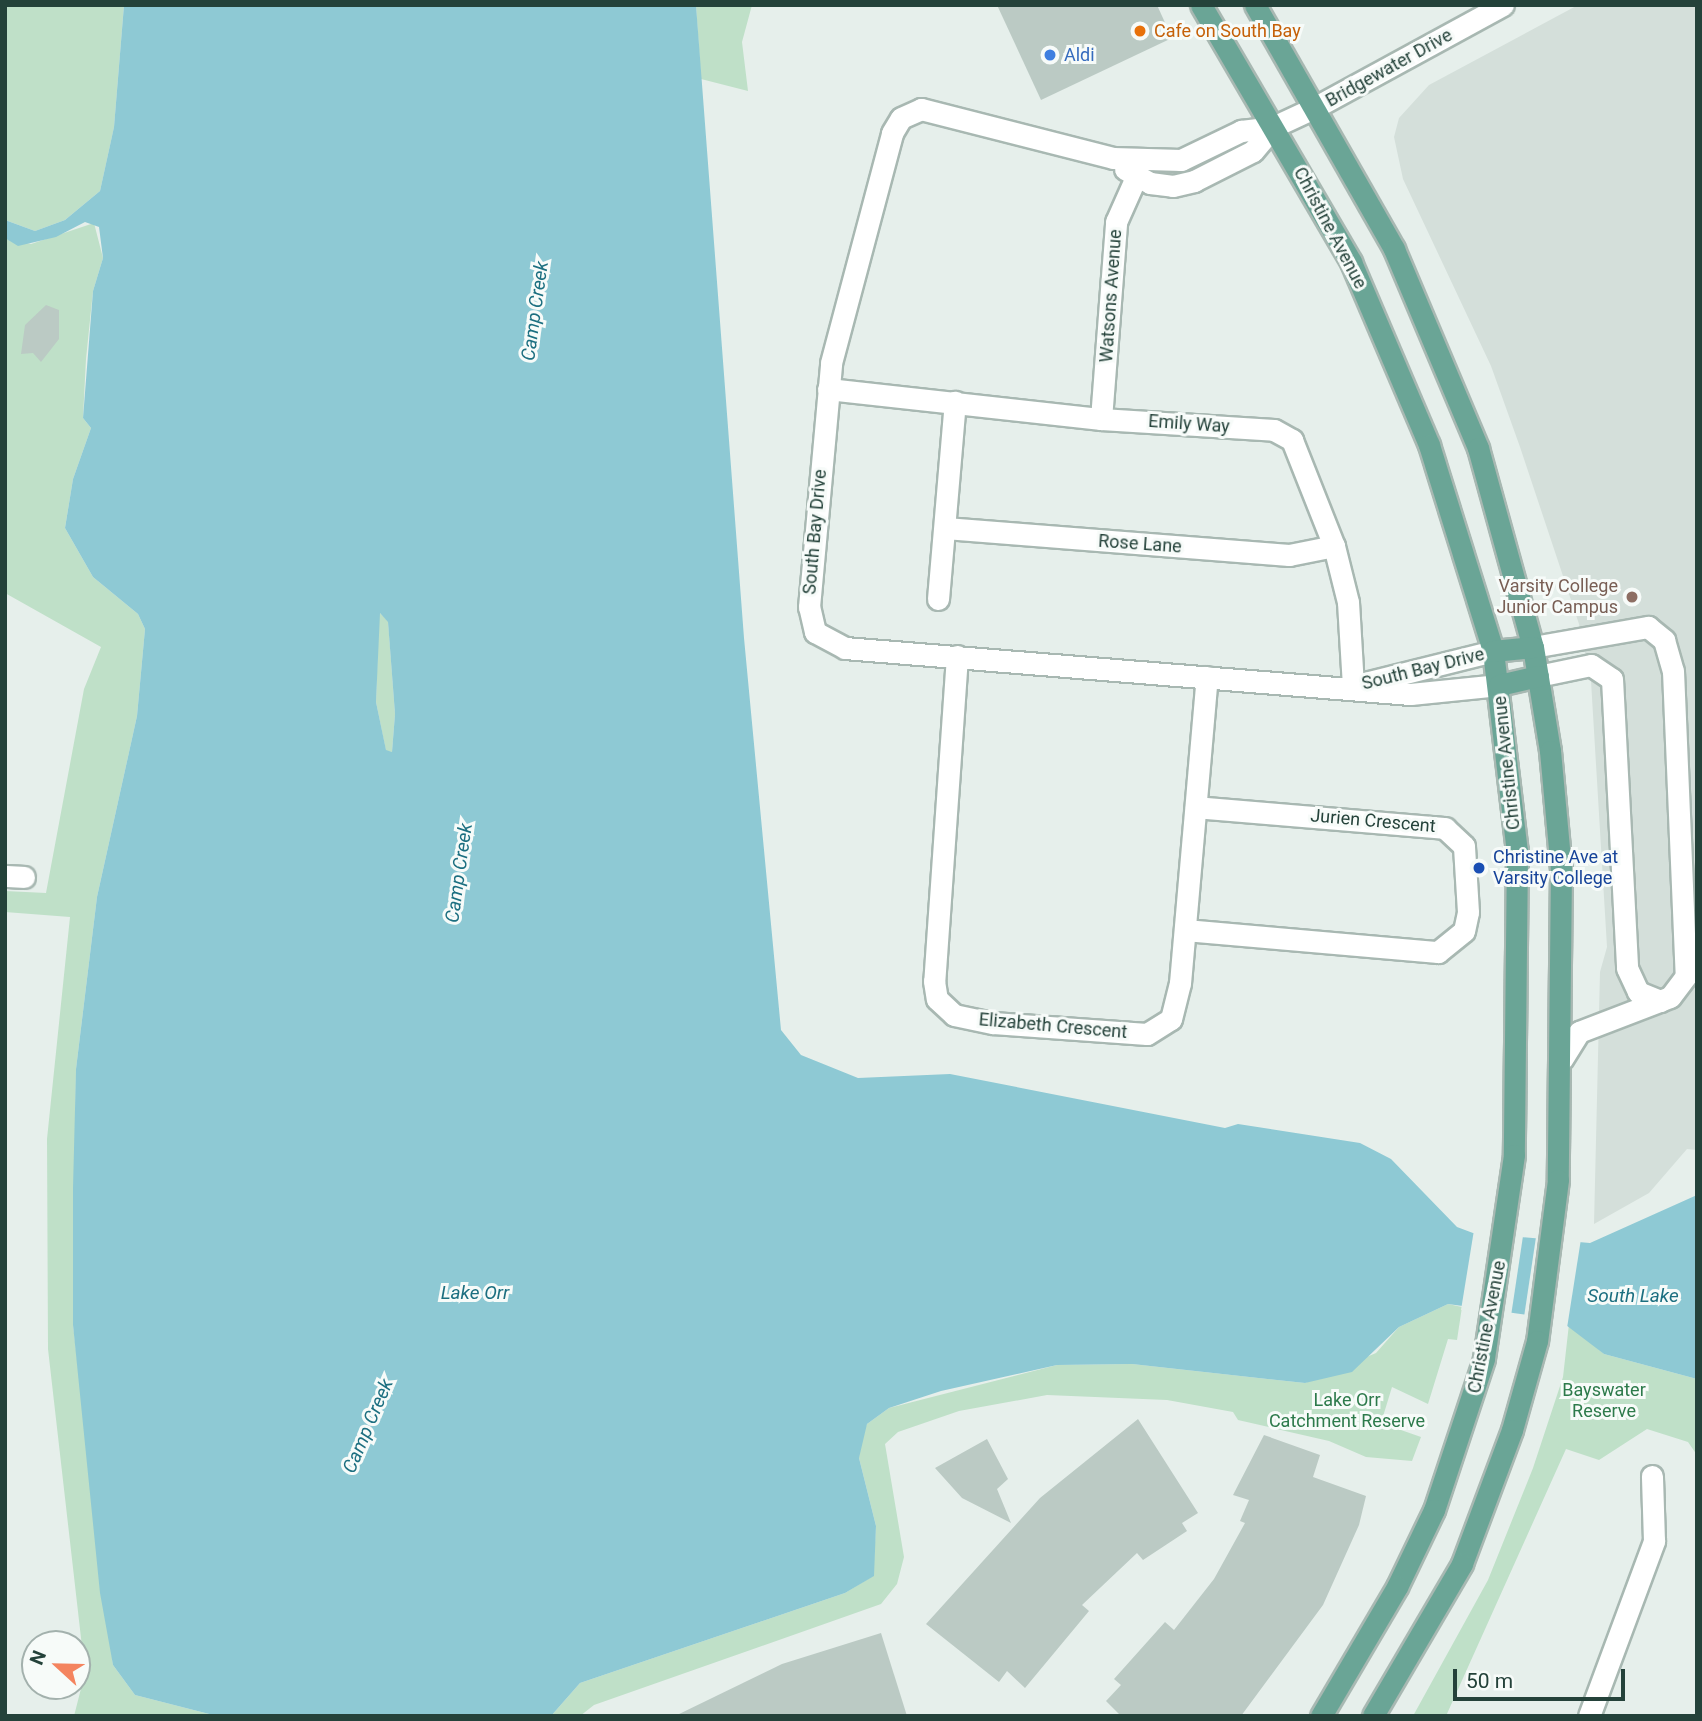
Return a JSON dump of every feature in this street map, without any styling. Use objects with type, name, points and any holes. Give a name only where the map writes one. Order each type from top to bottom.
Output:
[{"type":"main road","name":"Christine Avenue","points":[[1201,5],[1351,262],[1384,334],[1447,497],[1493,651],[1499,685],[1518,894],[1508,1209],[1489,1334],[1460,1443],[1434,1510],[1397,1587],[1321,1716]]},
{"type":"main road","points":[[1255,5],[1369,201],[1434,336],[1478,448],[1533,647],[1561,869],[1562,1059],[1556,1217],[1537,1341],[1512,1430],[1462,1564],[1373,1716]]},
{"type":"main road","points":[[1493,651],[1533,647]]},
{"type":"main road","points":[[1499,685],[1538,676]]},
{"type":"street","name":"Bridgewater Drive","points":[[1273,127],[1314,108],[1503,5]]},
{"type":"street","name":"South Bay Drive","points":[[1273,127],[1241,131],[1181,160],[1113,158],[947,114],[921,110],[901,118],[892,133],[828,389],[808,607],[815,632],[845,648],[1353,687],[1410,694],[1499,685]]},
{"type":"street","name":"South Bay Drive","points":[[1113,158],[1136,177],[1174,186],[1194,181],[1253,150],[1273,127]]},
{"type":"street","name":"Watsons Avenue","points":[[1101,419],[1116,222],[1136,177]]},
{"type":"street","name":"Emily Way","points":[[828,389],[1101,419],[1274,430],[1293,440],[1334,546],[1351,620],[1353,687]]},
{"type":"street","points":[[938,599],[955,402]]},
{"type":"street","name":"Rose Lane","points":[[944,528],[1289,555],[1334,546]]},
{"type":"street","points":[[1533,647],[1648,627],[1669,651],[1687,957],[1680,988],[1660,1001],[1585,1029],[1562,1059]]},
{"type":"street","name":"South Bay Drive","points":[[1353,687],[1493,651]]},
{"type":"street","name":"Elizabeth Crescent","points":[[957,656],[942,831],[937,999],[954,1015],[993,1023],[1147,1034],[1171,1019],[1185,930],[1207,677]]},
{"type":"street","points":[[1538,676],[1591,665],[1612,679],[1627,968],[1637,992],[1660,1001]]},
{"type":"street","name":"Jurien Crescent","points":[[1185,930],[1438,952],[1464,931],[1468,912],[1464,846],[1445,828],[1196,807]]},
{"type":"street","points":[[1589,1716],[1654,1541],[1652,1476]]},
{"type":"shaded area","name":"Varsity College Junior Campus","points":[[1578,5],[1697,5],[1697,1150],[1687,1149],[1649,1193],[1594,1224],[1600,972],[1607,947],[1591,681],[1579,624],[1491,366],[1403,179],[1394,137],[1399,118],[1429,85]]},
{"type":"green space","points":[[5,5],[124,5],[114,127],[100,191],[65,220],[35,231],[5,220]]},
{"type":"green space","points":[[696,5],[752,5],[742,42],[748,91],[701,79]]},
{"type":"green space","points":[[94,223],[103,258],[93,291],[86,359],[83,418],[91,428],[73,479],[65,528],[93,577],[138,614],[145,629],[137,716],[97,897],[76,1069],[73,1325],[113,1665],[135,1695],[217,1716],[74,1716],[78,1700],[91,1700],[91,1630],[80,1630],[48,1349],[47,1139],[70,917],[5,912],[5,891],[46,893],[84,689],[101,647],[5,593],[5,238],[31,244]]},
{"type":"green space","points":[[379,612],[388,621],[395,714],[392,752],[386,751],[376,702]]},
{"type":"green space","name":"Lake Orr Catchment Reserve","points":[[1448,1304],[1462,1307],[1457,1340],[1448,1339],[1428,1404],[1392,1387],[1381,1423],[1421,1437],[1412,1461],[1366,1457],[1329,1441],[1238,1420],[1233,1412],[1167,1400],[1047,1395],[959,1411],[898,1432],[885,1444],[904,1557],[897,1584],[881,1604],[594,1705],[580,1716],[551,1716],[580,1683],[845,1593],[873,1576],[876,1526],[859,1458],[860,1439],[867,1424],[889,1408],[1057,1365],[1132,1364],[1305,1383],[1376,1353],[1399,1327]]},
{"type":"green space","name":"Bayswater Reserve","points":[[1569,1324],[1604,1354],[1697,1379],[1697,1455],[1688,1442],[1647,1429],[1599,1460],[1566,1449],[1446,1716],[1413,1716],[1488,1580],[1533,1468],[1563,1377]]},
{"type":"water","name":"Lake Orr","points":[[124,5],[696,5],[744,638],[781,1030],[801,1055],[858,1078],[950,1074],[1225,1128],[1238,1124],[1360,1143],[1391,1159],[1457,1227],[1473,1233],[1590,1243],[1697,1195],[1697,1379],[1604,1354],[1558,1319],[1448,1304],[1399,1327],[1352,1372],[1305,1383],[1132,1364],[1057,1365],[941,1391],[889,1408],[867,1424],[859,1458],[876,1526],[874,1576],[845,1593],[580,1683],[551,1716],[217,1716],[135,1695],[113,1665],[100,1593],[73,1325],[73,1188],[76,1069],[97,897],[137,716],[145,629],[138,614],[93,577],[65,528],[73,479],[91,428],[83,418],[93,291],[103,258],[99,227],[85,222],[56,237],[18,246],[5,238],[5,220],[35,231],[65,220],[100,191],[114,127]],"holes":[[[380,613],[388,622],[395,714],[392,752],[386,750],[376,702]]]},
{"type":"pier","points":[[1474,1230],[1523,1236],[1511,1316],[1461,1310]]},
{"type":"pier","points":[[1536,1237],[1581,1239],[1567,1328],[1524,1317]]},
{"type":"building","points":[[997,5],[1157,5],[1172,38],[1041,100]]},
{"type":"building","points":[[46,305],[59,310],[59,339],[41,362],[33,353],[21,354],[25,325]]},
{"type":"building","points":[[1138,1419],[1198,1513],[1182,1523],[1187,1531],[1143,1560],[1137,1553],[1082,1605],[1089,1611],[1025,1688],[1007,1671],[999,1682],[926,1624],[1040,1498]]},
{"type":"building","points":[[1264,1435],[1320,1455],[1313,1477],[1366,1496],[1359,1525],[1323,1605],[1241,1716],[1121,1716],[1106,1701],[1121,1685],[1114,1679],[1165,1622],[1174,1630],[1214,1579],[1245,1523],[1240,1521],[1249,1500],[1233,1495]]},
{"type":"building","points":[[987,1439],[1008,1479],[997,1489],[1011,1523],[962,1498],[935,1468]]},
{"type":"building","points":[[881,1633],[907,1716],[675,1716],[782,1664]]},
{"type":"place","name":"Cafe on South Bay","points":[[1140,31]]},
{"type":"place","name":"Aldi","points":[[1050,55]]},
{"type":"place","name":"Varsity College Junior Campus","points":[[1632,597]]},
{"type":"place","name":"Christine Ave at Varsity College","points":[[1479,868]]},
{"type":"water label","name":"Camp Creek","points":[[535,311]]},
{"type":"water label","name":"Camp Creek","points":[[459,873]]},
{"type":"water label","name":"South Lake","points":[[1633,1296]]},
{"type":"water label","name":"Camp Creek","points":[[368,1426]]}]
